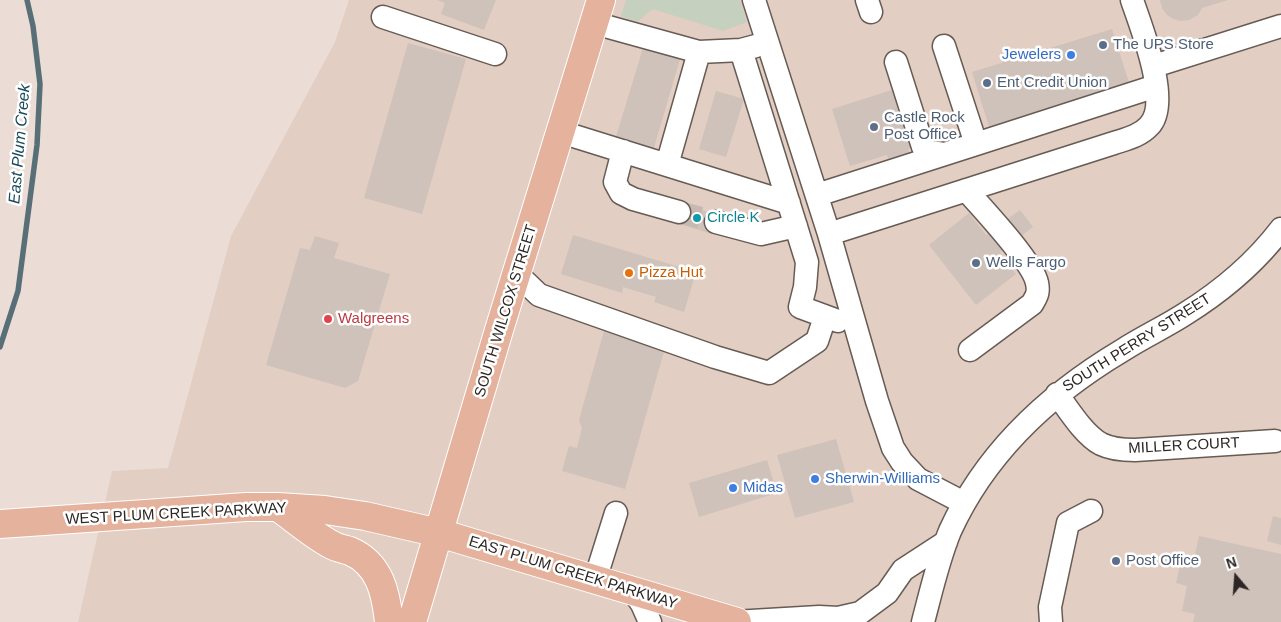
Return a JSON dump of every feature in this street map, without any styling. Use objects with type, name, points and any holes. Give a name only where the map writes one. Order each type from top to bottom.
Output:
[{"type":"main road","name":"SOUTH WILCOX STREET","points":[[412,622],[598,11]]},
{"type":"main road","name":"WEST PLUM CREEK PARKWAY","points":[[0,524],[220,509],[278,507],[325,510],[365,516],[439,533]]},
{"type":"main road","points":[[278,507],[333,546],[350,551],[364,559],[377,573],[384,589],[389,622]]},
{"type":"main road","name":"EAST PLUM CREEK PARKWAY","points":[[439,533],[735,622]]},
{"type":"street","points":[[754,0],[766,44],[829,234],[877,401],[893,448],[902,462],[918,479],[964,503]]},
{"type":"street","points":[[829,234],[1138,134],[1150,126],[1158,102],[1155,76],[1132,0]]},
{"type":"street","points":[[598,11],[699,52],[741,50],[766,44]]},
{"type":"street","points":[[383,17],[495,54]]},
{"type":"street","points":[[816,195],[976,144],[1281,26]]},
{"type":"street","points":[[944,46],[976,144]]},
{"type":"street","points":[[741,50],[807,262],[805,287],[800,306],[825,317],[856,327]]},
{"type":"street","points":[[668,165],[699,52]]},
{"type":"street","points":[[896,62],[923,147],[930,152],[944,154]]},
{"type":"street","points":[[560,132],[789,202]]},
{"type":"street","points":[[623,151],[615,182],[621,192],[633,200],[679,212]]},
{"type":"street","points":[[966,190],[1028,264],[1037,281],[1039,294],[1032,304],[970,350]]},
{"type":"street","points":[[716,222],[761,234],[796,226]]},
{"type":"street","name":"SOUTH PERRY STREET","points":[[923,622],[946,542],[964,503],[987,467],[1028,421],[1057,394],[1089,370],[1186,314],[1216,294],[1249,266],[1281,229]]},
{"type":"street","points":[[517,274],[539,295],[769,374],[817,341],[825,317]]},
{"type":"street","name":"MILLER COURT","points":[[1057,394],[1088,433],[1100,443],[1116,449],[1135,450],[1275,441]]},
{"type":"street","points":[[1051,622],[1050,607],[1068,523],[1091,510]]},
{"type":"street","points":[[595,580],[616,513]]},
{"type":"street","points":[[735,622],[819,617],[838,618],[860,613],[887,593],[903,570],[946,542]]},
{"type":"street","points":[[633,591],[642,604],[650,622]]},
{"type":"shaded area","points":[[349,0],[1281,0],[1281,622],[78,622],[112,471],[168,468],[231,236],[335,42]]},
{"type":"green space","points":[[626,0],[740,0],[747,22],[723,31],[653,9],[637,22],[621,16]]},
{"type":"building","points":[[437,0],[496,0],[484,30],[441,14],[445,3]]},
{"type":"building","points":[[1160,0],[1228,0],[1202,8],[1198,15],[1189,20],[1181,21],[1173,19],[1166,14]]},
{"type":"building","points":[[1112,29],[1130,86],[990,130],[972,72]]},
{"type":"building","points":[[408,43],[466,59],[422,214],[364,198]]},
{"type":"building","points":[[643,48],[680,59],[653,151],[615,140]]},
{"type":"building","name":"Castle Rock Post Office","points":[[898,88],[917,145],[908,149],[912,163],[892,170],[887,155],[850,166],[832,109]]},
{"type":"building","points":[[716,91],[744,99],[726,157],[699,149]]},
{"type":"building","name":"Circle K","points":[[682,204],[718,215],[712,234],[676,223]]},
{"type":"building","name":"Wells Fargo","points":[[1020,210],[1033,227],[1000,252],[1016,274],[976,305],[929,245],[969,213],[986,235]]},
{"type":"building","name":"Pizza Hut","points":[[573,235],[696,272],[684,312],[654,302],[656,297],[623,287],[622,293],[561,274]]},
{"type":"building","name":"Walgreens","points":[[315,236],[339,243],[334,258],[390,274],[358,381],[345,388],[266,365],[300,248],[310,250]]},
{"type":"building","points":[[604,331],[665,348],[625,489],[562,471],[569,446],[577,448],[582,428],[579,420]]},
{"type":"building","name":"Sherwin-Williams","points":[[836,439],[854,502],[795,518],[777,455]]},
{"type":"building","name":"Midas","points":[[767,460],[777,493],[699,517],[689,483]]},
{"type":"building","points":[[1273,516],[1281,518],[1281,545],[1267,541]]},
{"type":"building","points":[[1199,536],[1281,554],[1281,622],[1193,622],[1195,614],[1182,611],[1187,586],[1176,583],[1181,561],[1193,564]]},
{"type":"waterway","name":"East Plum Creek","points":[[0,347],[18,291],[37,145],[40,84],[33,26],[27,0]]},
{"type":"tunnel","points":[[679,212],[716,222]]},
{"type":"place","name":"The UPS Store","points":[[1103,45]]},
{"type":"place","name":"Jewelers","points":[[1071,55]]},
{"type":"place","name":"Ent Credit Union","points":[[987,83]]},
{"type":"place","name":"Castle Rock Post Office","points":[[874,127]]},
{"type":"place","name":"Circle K","points":[[697,218]]},
{"type":"place","name":"Wells Fargo","points":[[976,263]]},
{"type":"place","name":"Pizza Hut","points":[[629,273]]},
{"type":"place","name":"Walgreens","points":[[328,319]]},
{"type":"place","name":"Sherwin-Williams","points":[[815,479]]},
{"type":"place","name":"Midas","points":[[733,488]]},
{"type":"place","name":"Post Office","points":[[1116,561]]}]
